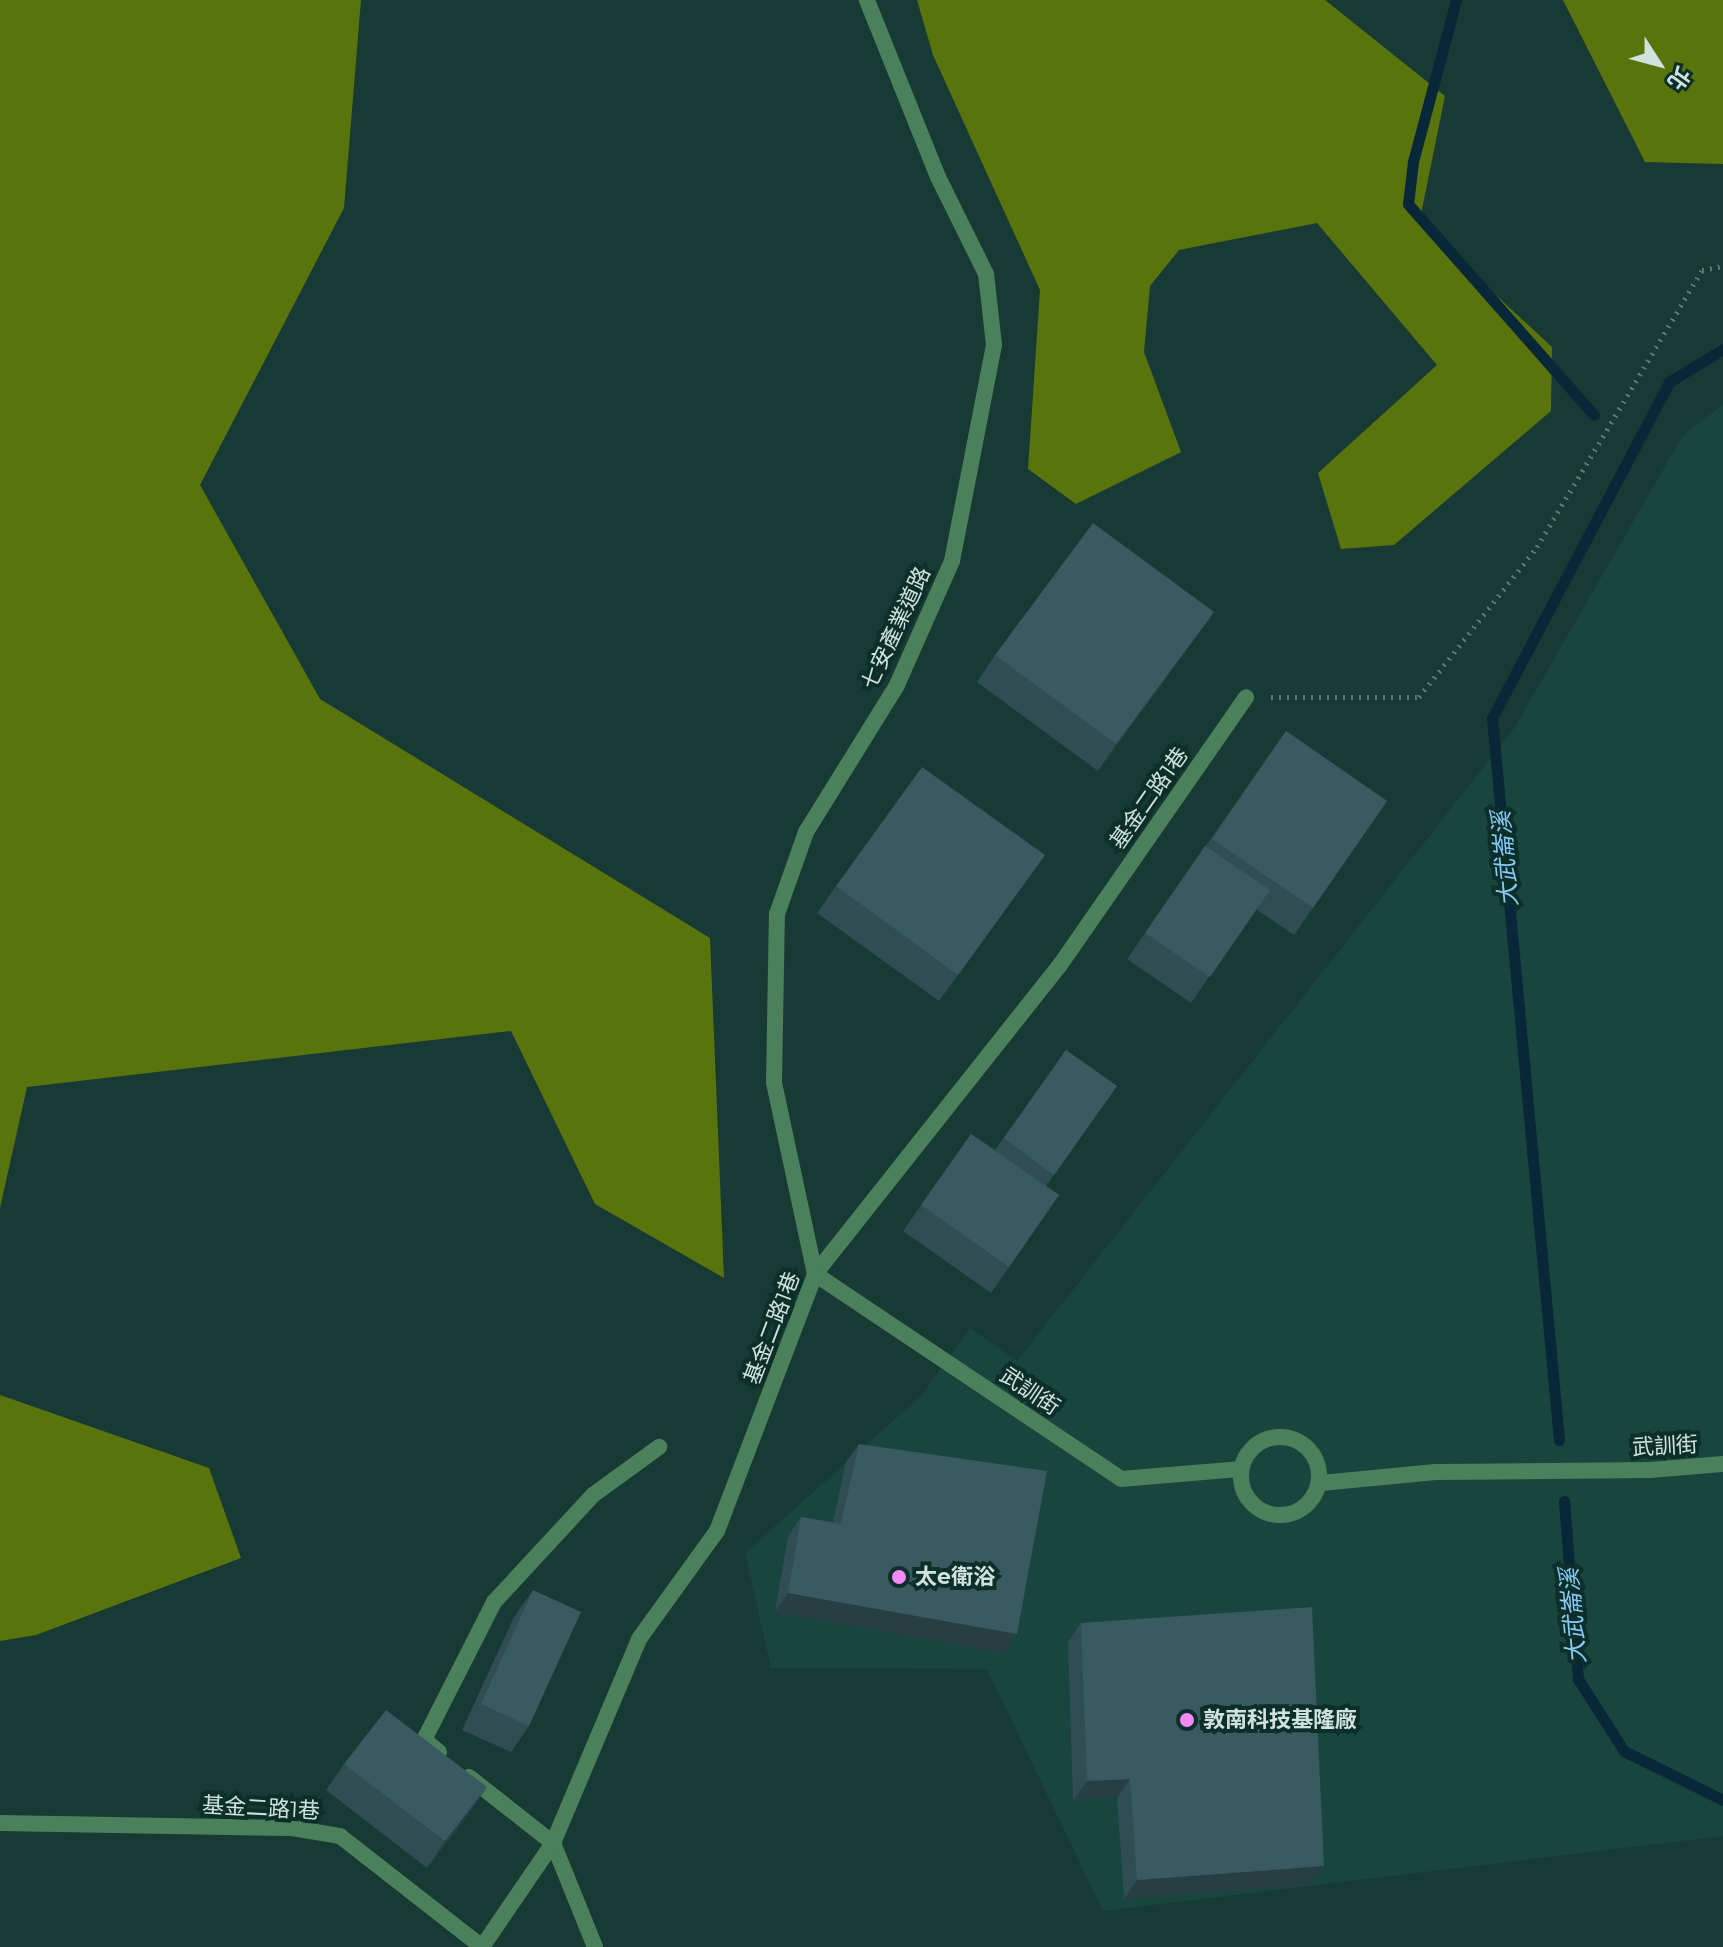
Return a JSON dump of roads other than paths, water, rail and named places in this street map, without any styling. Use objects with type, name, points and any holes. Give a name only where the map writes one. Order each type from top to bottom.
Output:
[{"type":"street","name":"七安產業道路","points":[[815,1274],[774,1082],[777,914],[806,832],[897,685],[952,561],[994,345],[986,274],[938,177],[867,0]]},
{"type":"street","name":"基金二路1巷","points":[[0,1823],[292,1828],[340,1836],[482,1947],[553,1843],[639,1639],[717,1531],[815,1274],[1060,965],[1246,697]]},
{"type":"street","name":"武訓街","points":[[815,1274],[1121,1479],[1239,1469]]},
{"type":"street","points":[[1287,1435],[1314,1452],[1321,1483],[1304,1510],[1273,1518],[1246,1501],[1239,1469],[1256,1443],[1287,1435]]},
{"type":"street","points":[[595,1947],[553,1843],[424,1740],[494,1602],[593,1495],[659,1447]]},
{"type":"street","name":"武訓街","points":[[1321,1483],[1435,1472],[1650,1470],[1723,1464]]},
{"type":"waterway","points":[[1456,0],[1413,162],[1408,204],[1594,415]]},
{"type":"waterway","name":"大武崙溪","points":[[1559,1440],[1492,718],[1669,382],[1723,349]]},
{"type":"waterway","name":"大武崙溪","points":[[1564,1501],[1578,1679],[1624,1751],[1723,1800]]},
{"type":"place","name":"太e衛浴","points":[[899,1577]]},
{"type":"place","name":"敦南科技基隆廠","points":[[1187,1720]]}]
